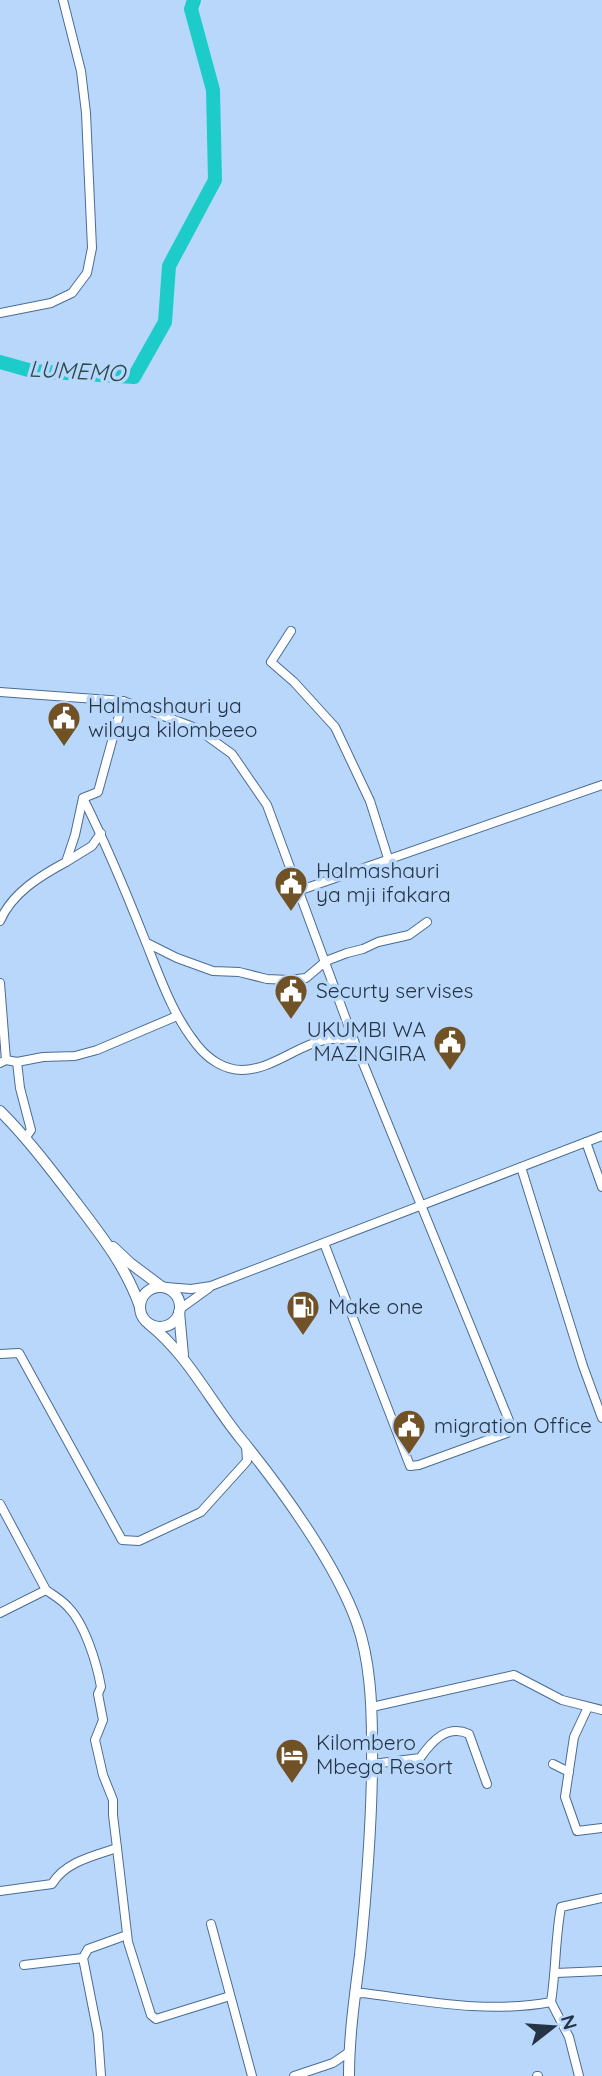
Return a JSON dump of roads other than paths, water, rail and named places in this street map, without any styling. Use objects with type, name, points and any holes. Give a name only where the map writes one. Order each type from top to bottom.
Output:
[{"type":"main road","points":[[0,1111],[26,1137],[99,1232],[128,1278],[144,1318],[167,1337],[184,1358],[306,1530],[338,1581],[358,1624],[372,1707],[373,1764],[367,1875],[348,2076]]},
{"type":"main road","points":[[99,1232],[130,1263],[175,1293],[180,1311],[184,1358]]},
{"type":"main road","points":[[140,1307],[145,1294],[153,1288],[164,1287]]},
{"type":"main road","points":[[149,1324],[157,1327],[169,1325],[176,1320],[180,1311]]},
{"type":"street","points":[[0,313],[51,303],[72,293],[87,273],[92,248],[86,113],[81,71],[63,0]]},
{"type":"street","points":[[291,631],[271,662],[335,727],[370,800],[388,858]]},
{"type":"street","points":[[0,692],[123,701],[196,728],[232,754],[267,805],[354,1041],[510,1423],[511,1429],[507,1433],[410,1466],[324,1243]]},
{"type":"street","points":[[83,798],[99,792],[123,701]]},
{"type":"street","points":[[298,891],[602,785]]},
{"type":"street","points":[[83,798],[101,833],[177,1016],[198,1046],[211,1059],[223,1067],[242,1070],[257,1068],[316,1043],[334,1039],[354,1041]]},
{"type":"street","points":[[66,862],[83,798]]},
{"type":"street","points":[[0,921],[5,909],[30,883],[92,846],[101,833]]},
{"type":"street","points":[[146,942],[213,971],[289,980],[306,978],[326,961],[378,942],[409,935],[427,922]]},
{"type":"street","points":[[0,983],[3,1061],[75,1056],[97,1050],[177,1016]]},
{"type":"street","points":[[17,1062],[30,1130],[26,1137]]},
{"type":"street","points":[[164,1287],[191,1289],[211,1286],[602,1136]]},
{"type":"street","points":[[586,1142],[602,1187]]},
{"type":"street","points":[[521,1167],[579,1354],[602,1418]]},
{"type":"street","points":[[180,1311],[211,1286]]},
{"type":"street","points":[[0,1354],[19,1353],[122,1540],[139,1541],[201,1512],[247,1461],[246,1445]]},
{"type":"street","points":[[0,1504],[46,1590],[69,1607],[82,1629],[98,1669],[102,1688],[97,1694],[103,1720],[95,1740],[103,1775],[113,1800],[127,1935],[150,2015],[156,2019],[230,1996]]},
{"type":"street","points":[[0,1613],[46,1590]]},
{"type":"street","points":[[372,1707],[514,1675],[562,1700],[602,1710]]},
{"type":"street","points":[[588,1707],[574,1737],[565,1797],[576,1831],[602,1828]]},
{"type":"street","points":[[373,1764],[420,1758],[433,1741],[445,1733],[460,1730],[470,1734],[486,1784]]},
{"type":"street","points":[[553,1765],[569,1772]]},
{"type":"street","points":[[0,1891],[52,1884],[58,1873],[80,1861],[117,1848]]},
{"type":"street","points":[[579,2076],[569,2037],[551,2002],[556,1973],[557,1929],[561,1907],[602,1898]]},
{"type":"street","points":[[211,1924],[252,2076]]},
{"type":"street","points":[[101,2076],[99,2034],[83,1958],[88,1949],[127,1935]]},
{"type":"street","points":[[24,1965],[83,1958]]},
{"type":"street","points":[[556,1973],[602,1971]]},
{"type":"street","points":[[355,1994],[469,2007],[522,2008],[551,2002]]},
{"type":"street","points":[[294,2076],[333,2063],[349,2052]]},
{"type":"waterway","name":"LUMEMO","points":[[0,362],[32,371],[134,377],[165,322],[169,266],[215,180],[213,90],[191,9],[194,0]]},
{"type":"place","name":"Halmashauri ya wilaya kilombeeo","points":[[64,748]]},
{"type":"place","name":"Halmashauri ya mji ifakara","points":[[291,913]]},
{"type":"place","name":"Securty servises","points":[[291,1021]]},
{"type":"place","name":"UKUMBI WA MAZINGIRA","points":[[450,1072]]},
{"type":"place","name":"Make one","points":[[303,1337]]},
{"type":"place","name":"migration Office","points":[[409,1456]]},
{"type":"place","name":"Kilombero Mbega Resort","points":[[292,1785]]}]
